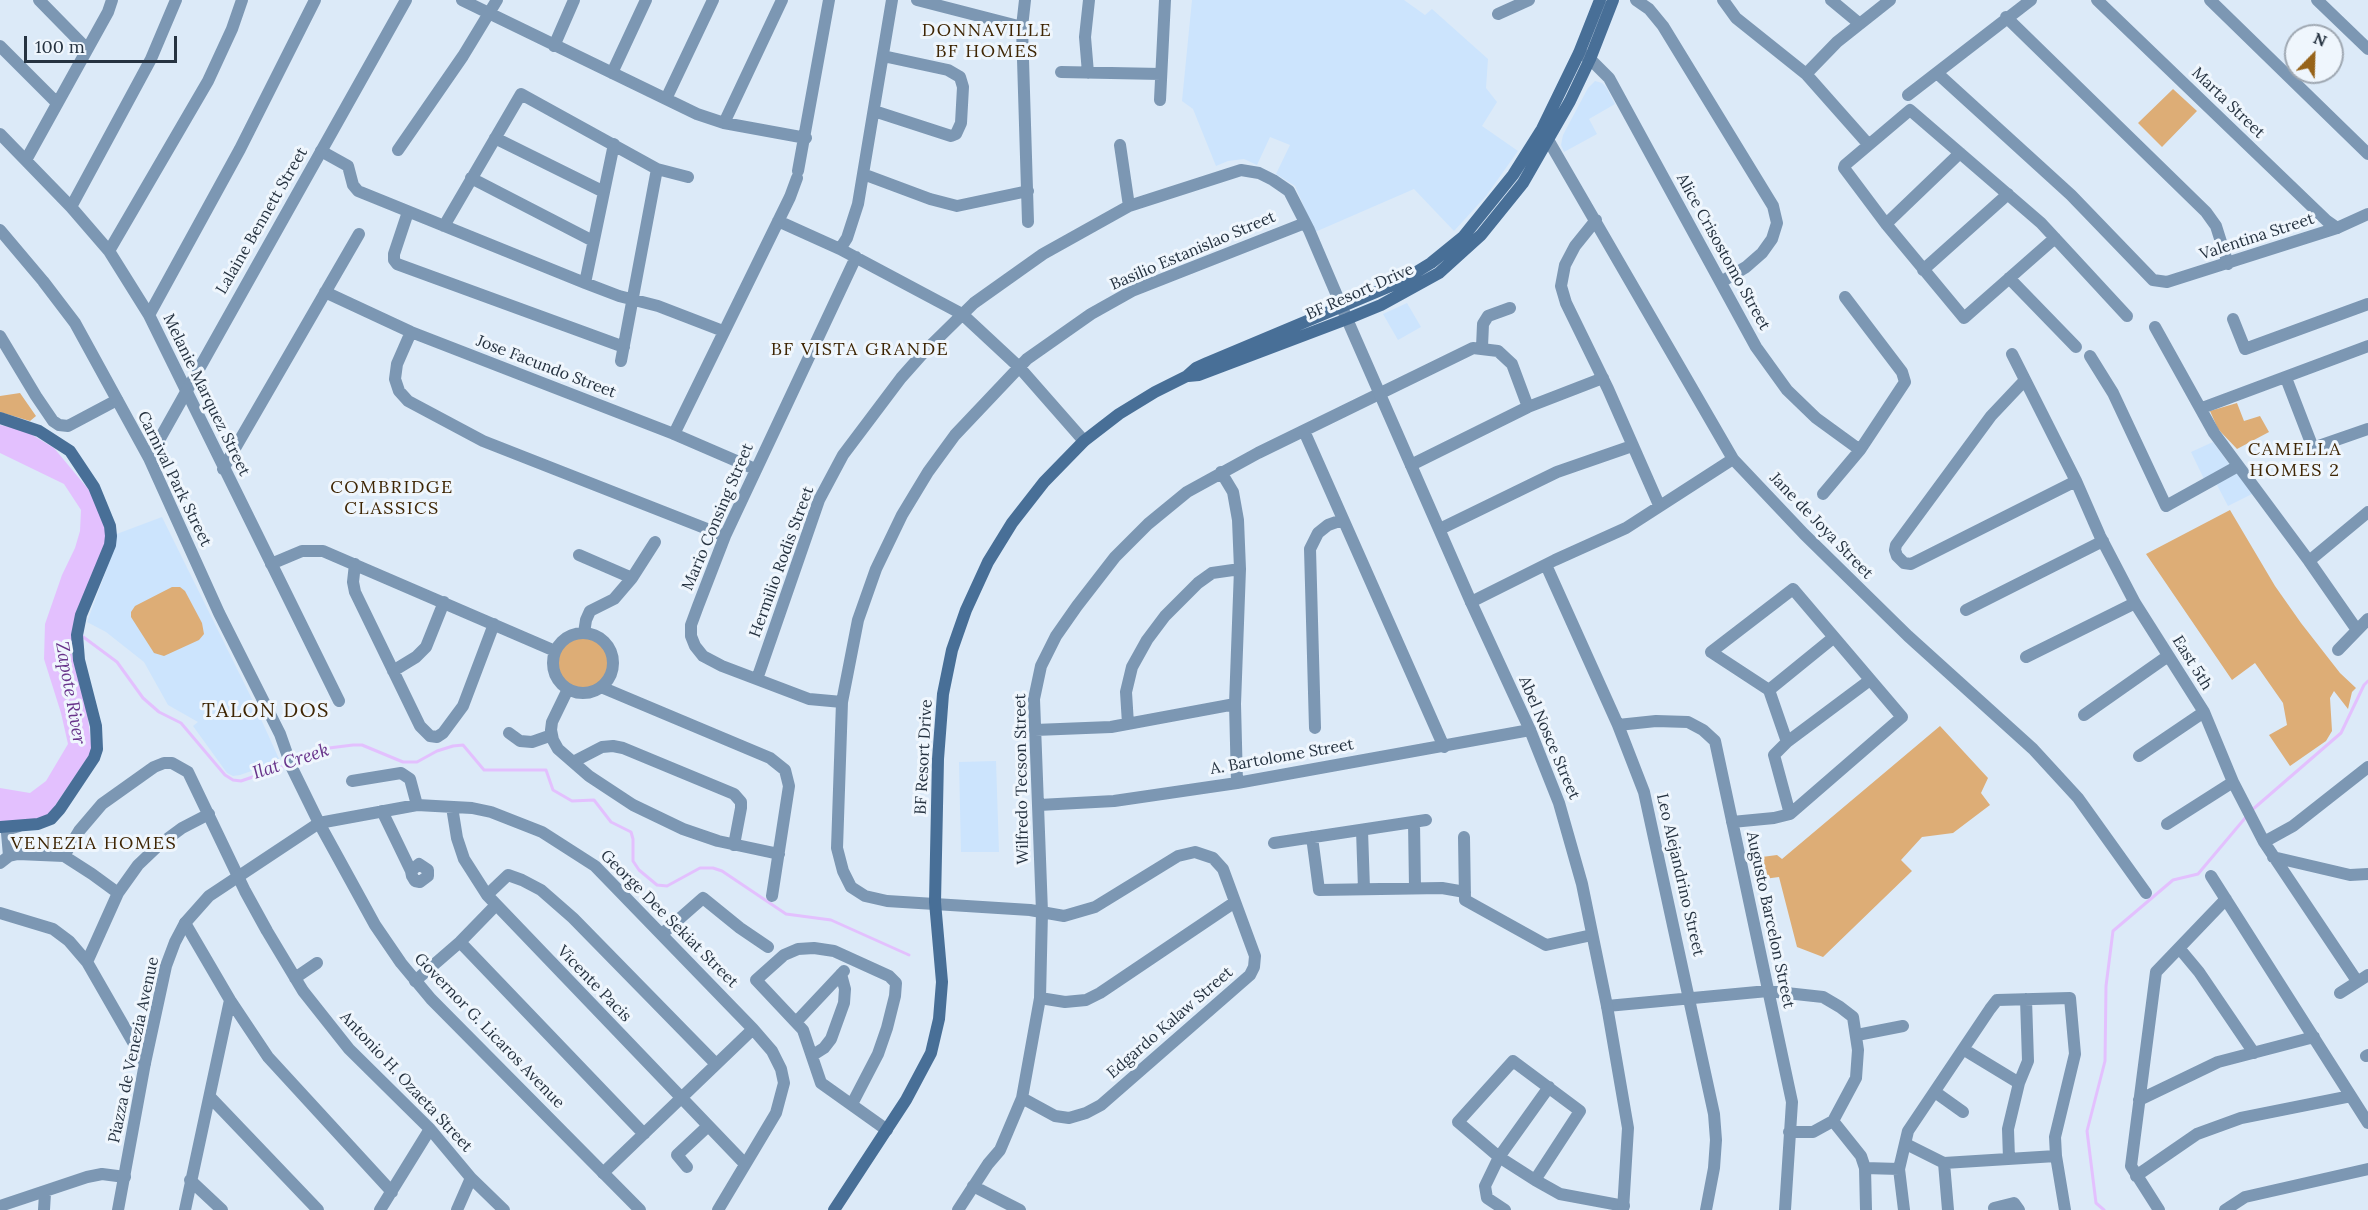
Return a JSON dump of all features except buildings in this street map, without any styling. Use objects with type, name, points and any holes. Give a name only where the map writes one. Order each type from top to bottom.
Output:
[{"type":"main road","name":"BF Resort Drive","points":[[834,1210],[916,1084],[931,1053],[939,1019],[942,982],[936,902],[938,759],[943,694],[952,650],[966,610],[984,572],[1012,523],[1044,482],[1084,441],[1119,414],[1187,376],[1196,368],[1400,282],[1431,263],[1463,237],[1513,175],[1585,56],[1600,0]]},
{"type":"main road","name":"BF Resort Drive","points":[[1187,376],[1199,375],[1347,318],[1389,300],[1439,273],[1481,235],[1524,183],[1549,141],[1585,56],[1613,0]]},
{"type":"main road","points":[[0,418],[39,431],[70,451],[94,487],[110,526],[111,536],[110,545],[85,606],[77,635],[80,660],[96,726],[97,749],[94,758],[51,819],[38,824],[0,827]]},
{"type":"street","points":[[39,0],[87,49]]},
{"type":"street","points":[[26,160],[108,12],[112,0]]},
{"type":"street","points":[[71,207],[151,59],[176,0]]},
{"type":"street","points":[[109,251],[208,81],[232,29],[241,2],[227,0]]},
{"type":"street","points":[[149,315],[240,149],[315,0]]},
{"type":"street","name":"Lalaine Bennett Street","points":[[148,458],[406,0]]},
{"type":"street","points":[[462,0],[697,114],[724,123],[806,138]]},
{"type":"street","points":[[398,150],[463,56],[497,0]]},
{"type":"street","points":[[554,46],[574,0]]},
{"type":"street","points":[[612,73],[646,0]]},
{"type":"street","points":[[666,99],[713,0]]},
{"type":"street","points":[[724,123],[782,0]]},
{"type":"street","points":[[674,434],[790,197],[806,138],[829,0]]},
{"type":"street","points":[[840,249],[847,238],[858,204],[892,0]]},
{"type":"street","points":[[917,0],[1022,27]]},
{"type":"street","points":[[1025,0],[1022,27],[1028,222]]},
{"type":"street","points":[[1088,73],[1085,37],[1089,0]]},
{"type":"street","points":[[1160,100],[1165,0]]},
{"type":"street","points":[[1498,14],[1529,0]]},
{"type":"street","points":[[1636,0],[1649,9],[1663,26],[1773,206],[1777,223],[1772,239],[1762,253],[1746,267],[1721,282]]},
{"type":"street","points":[[1723,0],[1736,18],[1806,74],[1868,144]]},
{"type":"street","points":[[1831,0],[1860,24]]},
{"type":"street","points":[[1806,74],[1837,42],[1890,0]]},
{"type":"street","points":[[1908,95],[2006,17],[2031,0]]},
{"type":"street","name":"Marta Street","points":[[2097,0],[2317,213],[2337,228]]},
{"type":"street","points":[[2210,0],[2368,154]]},
{"type":"street","points":[[2317,0],[2368,49]]},
{"type":"street","points":[[2006,17],[2206,212],[2216,226],[2228,264]]},
{"type":"street","points":[[0,46],[57,103]]},
{"type":"street","points":[[873,111],[951,136],[956,134],[961,123],[963,87],[960,77],[948,70],[883,56]]},
{"type":"street","name":"Alice Crisostomo Street","points":[[1585,56],[1609,78],[1756,347],[1787,390],[1816,418],[1860,450]]},
{"type":"street","points":[[1061,72],[1161,74]]},
{"type":"street","name":"Valentina Street","points":[[1937,73],[2071,195],[2153,280],[2167,282],[2228,264],[2337,228],[2368,214]]},
{"type":"street","points":[[444,226],[520,94],[657,169],[688,177]]},
{"type":"street","points":[[2055,238],[1970,314],[1962,318],[1886,224],[1845,168],[1847,162],[1910,110],[2008,194],[2055,238],[2127,316]]},
{"type":"street","name":"Jane de Joya Street","points":[[1542,129],[1733,459],[1804,534],[1908,636],[2033,749],[2078,798],[2146,893]]},
{"type":"street","name":"Melanie Marquez Street","points":[[0,134],[71,207],[109,251],[149,315],[339,701]]},
{"type":"street","points":[[495,138],[604,192]]},
{"type":"street","points":[[585,283],[614,144]]},
{"type":"street","points":[[1120,145],[1129,206]]},
{"type":"street","points":[[321,151],[348,166],[352,186],[358,191],[585,283],[632,300],[658,306],[723,331]]},
{"type":"street","points":[[1886,224],[1960,153]]},
{"type":"street","points":[[621,361],[657,169]]},
{"type":"street","name":"Hermilio Rodis Street","points":[[757,679],[819,500],[843,455],[901,378],[962,314],[1008,277],[1043,254],[1129,206],[1241,170],[1259,173],[1289,191],[1341,305]]},
{"type":"street","points":[[863,174],[930,200],[957,206],[1028,191]]},
{"type":"street","points":[[471,178],[594,241]]},
{"type":"street","points":[[1923,270],[2008,194]]},
{"type":"street","points":[[408,212],[394,260],[404,268],[624,347]]},
{"type":"street","points":[[1596,220],[1570,255],[1565,265],[1561,286],[1566,303],[1603,378],[1659,505]]},
{"type":"street","points":[[778,221],[856,257],[962,314],[1019,367],[1084,441]]},
{"type":"street","name":"Basilio Estanislao Street","points":[[936,902],[887,900],[865,896],[852,887],[843,871],[837,848],[842,702],[858,620],[876,569],[902,515],[928,472],[955,435],[1019,367],[1091,314],[1132,291],[1305,223]]},
{"type":"street","name":"Carnival Park Street","points":[[0,230],[43,280],[75,323],[117,400],[148,458],[219,613],[280,734],[290,765]]},
{"type":"street","points":[[224,469],[360,234]]},
{"type":"street","name":"Mario Consing Street","points":[[842,702],[809,699],[722,666],[703,656],[694,646],[691,625],[725,536],[856,257]]},
{"type":"street","points":[[2009,278],[2076,347]]},
{"type":"street","name":"Jose Facundo Street","points":[[325,292],[411,332],[674,434],[755,470]]},
{"type":"street","points":[[1823,494],[1860,450],[1905,382],[1902,372],[1845,297]]},
{"type":"street","points":[[2233,319],[2245,349],[2368,304]]},
{"type":"street","name":"Abel Nosce Street","points":[[1341,305],[1471,602],[1530,730],[1559,803],[1582,884],[1607,1006],[1628,1128],[1623,1208]]},
{"type":"street","points":[[1510,308],[1488,316],[1483,324],[1482,347],[1498,351],[1512,364],[1528,407]]},
{"type":"street","points":[[2155,327],[2214,433],[2357,630]]},
{"type":"street","points":[[411,332],[397,364],[395,379],[399,391],[408,401],[483,441],[725,536]]},
{"type":"street","points":[[0,336],[42,405],[53,421],[60,425],[68,426],[117,400]]},
{"type":"street","points":[[2202,408],[2368,346]]},
{"type":"street","name":"Wilfredo Tecson Street","points":[[958,1210],[1000,1150],[1022,1098],[1040,999],[1042,912],[1034,699],[1041,666],[1056,636],[1114,557],[1148,524],[1187,492],[1221,472],[1379,394],[1473,348],[1482,347]]},
{"type":"street","name":"East 5th","points":[[2012,354],[2135,603],[2204,712],[2233,782],[2264,842],[2363,978]]},
{"type":"street","points":[[2090,356],[2113,393],[2166,506],[2238,466]]},
{"type":"street","points":[[1411,465],[1528,407],[1603,378]]},
{"type":"street","points":[[2286,378],[2313,448],[2368,429]]},
{"type":"street","points":[[2025,380],[1991,416],[1896,545],[1897,556],[1904,563],[1911,564],[2076,481]]},
{"type":"street","points":[[1304,431],[1444,747]]},
{"type":"street","points":[[1440,530],[1557,472],[1632,446]]},
{"type":"street","points":[[1471,602],[1546,564],[1626,528],[1733,459]]},
{"type":"street","points":[[1221,472],[1233,492],[1238,520],[1240,568],[1235,704],[1237,783]]},
{"type":"street","points":[[2309,561],[2368,512]]},
{"type":"street","points":[[1315,728],[1310,549],[1318,533],[1328,525],[1342,520]]},
{"type":"street","points":[[1966,610],[2103,540]]},
{"type":"street","points":[[584,633],[586,620],[591,611],[614,599],[632,578],[655,542]]},
{"type":"street","points":[[271,564],[292,554],[312,549],[323,550],[555,651]]},
{"type":"street","points":[[579,555],[632,578]]},
{"type":"street","points":[[355,564],[353,582],[355,592],[424,732],[430,736],[443,733],[463,706],[494,624]]},
{"type":"street","name":"Leo Alejandrino Street","points":[[1546,564],[1618,725],[1644,792],[1714,1114],[1716,1140],[1706,1210]]},
{"type":"street","points":[[1128,724],[1126,692],[1132,667],[1153,632],[1165,616],[1198,583],[1212,573],[1240,568]]},
{"type":"street","points":[[1732,822],[1790,814],[1902,717],[1792,589],[1711,652],[1769,690],[1787,742]]},
{"type":"street","points":[[393,670],[416,657],[426,647],[444,602]]},
{"type":"street","points":[[2026,657],[2135,603]]},
{"type":"street","points":[[2338,650],[2368,619]]},
{"type":"street","points":[[584,633],[603,641],[612,659],[612,670],[608,679],[601,687],[585,693],[568,689],[560,682],[554,672],[553,662],[555,651],[567,638],[584,633]]},
{"type":"street","points":[[1769,690],[1833,638]]},
{"type":"street","points":[[2084,715],[2168,656]]},
{"type":"street","points":[[1790,814],[1773,759],[1776,752],[1870,680]]},
{"type":"street","points":[[601,687],[779,764],[785,770],[789,786],[772,896]]},
{"type":"street","points":[[568,689],[552,722],[552,735],[558,748],[573,762],[609,790],[656,818],[718,842],[779,854]]},
{"type":"street","points":[[1035,730],[1111,727],[1235,704]]},
{"type":"street","points":[[2139,756],[2204,712]]},
{"type":"street","name":"Augusto Barcelon Street","points":[[1618,725],[1656,721],[1688,722],[1703,729],[1715,741],[1792,1102],[1785,1210]]},
{"type":"street","name":"A. Bartolome Street","points":[[1039,805],[1114,801],[1237,783],[1530,730]]},
{"type":"street","points":[[509,733],[520,741],[532,742],[552,735]]},
{"type":"street","points":[[573,762],[602,747],[613,746],[623,748],[734,794],[741,802],[741,808],[734,845]]},
{"type":"street","name":"Antonio H. Ozaeta Street","points":[[64,856],[79,831],[102,804],[154,767],[172,763],[188,772],[238,876],[295,978],[348,1049],[430,1129],[471,1178],[504,1210]]},
{"type":"street","name":"Governor G. Licaros Avenue","points":[[290,765],[375,925],[416,981],[639,1210]]},
{"type":"street","points":[[2264,842],[2293,826],[2368,767]]},
{"type":"street","points":[[352,781],[401,773],[410,779],[417,805]]},
{"type":"street","points":[[2168,824],[2233,782]]},
{"type":"street","name":"George Dee Sekiat Street","points":[[319,823],[417,805],[491,812],[542,832],[569,847],[595,866],[753,1029],[772,1051],[781,1070],[784,1083],[776,1113],[718,1210]]},
{"type":"street","name":"Vicente Pacis","points":[[452,807],[464,859],[487,895],[745,1164]]},
{"type":"street","points":[[382,811],[411,871]]},
{"type":"street","points":[[87,962],[118,893],[138,865],[182,828],[209,814]]},
{"type":"street","points":[[1274,843],[1420,821],[1415,888]]},
{"type":"street","name":"Piazza de Venezia Avenue","points":[[118,1210],[145,1063],[166,966],[175,942],[185,923],[209,896],[319,823]]},
{"type":"street","points":[[20,826],[9,829],[7,833],[4,859],[18,854],[64,856],[118,893]]},
{"type":"street","points":[[1362,830],[1364,889]]},
{"type":"street","points":[[1312,837],[1319,890],[1442,888],[1465,892]]},
{"type":"street","points":[[1464,837],[1465,900],[1546,945],[1592,935]]},
{"type":"street","name":"Edgardo Kalaw Street","points":[[936,902],[1064,916],[1095,907],[1178,856],[1195,852],[1213,858],[1223,869],[1255,956],[1254,967],[1250,975],[1101,1105],[1069,1118],[1055,1116],[1022,1098]]},
{"type":"street","points":[[2273,856],[2350,875],[2368,874]]},
{"type":"street","points":[[487,895],[508,875],[541,890],[573,918],[716,1064]]},
{"type":"street","points":[[2211,876],[2368,1123]]},
{"type":"street","points":[[662,934],[703,898],[768,947]]},
{"type":"street","points":[[2159,1210],[2131,1166],[2156,972],[2226,899]]},
{"type":"street","points":[[1040,999],[1065,1002],[1086,1000],[1100,993],[1235,902]]},
{"type":"street","points":[[416,981],[460,942],[496,905]]},
{"type":"street","points":[[0,913],[53,929],[69,941],[87,962],[145,1063]]},
{"type":"street","points":[[185,923],[230,1000],[268,1057],[393,1192]]},
{"type":"street","points":[[460,942],[644,1134]]},
{"type":"street","points":[[852,1104],[878,1054],[890,1017],[896,983],[889,976],[834,951],[814,948],[798,949],[784,955],[756,980],[797,1021],[809,1042],[821,1083],[887,1130]]},
{"type":"street","points":[[2179,948],[2199,972],[2254,1053]]},
{"type":"street","points":[[797,1021],[856,960]]},
{"type":"street","points":[[295,978],[317,963]]},
{"type":"street","points":[[813,1055],[831,1039],[844,1003],[845,989],[841,974]]},
{"type":"street","points":[[2340,993],[2363,978]]},
{"type":"street","points":[[1607,1006],[1768,991],[1823,997],[1853,1017],[1858,1050],[1856,1078],[1833,1121],[1813,1132],[1789,1132]]},
{"type":"street","points":[[1904,1210],[1899,1169],[1908,1131],[1997,1000],[2070,998],[2074,1054],[2055,1137],[2065,1210]]},
{"type":"street","points":[[2009,1159],[2008,1129],[2019,1083],[2028,1061],[2026,999]]},
{"type":"street","points":[[185,1210],[230,1000]]},
{"type":"street","points":[[1857,1035],[1904,1026]]},
{"type":"street","points":[[603,1173],[753,1029]]},
{"type":"street","points":[[2139,1100],[2218,1062],[2314,1037]]},
{"type":"street","points":[[1963,1049],[2019,1083]]},
{"type":"street","points":[[1535,1180],[1580,1111],[1513,1060],[1458,1122],[1499,1157],[1535,1180],[1560,1194],[1623,1208]]},
{"type":"street","points":[[1505,1210],[1492,1203],[1485,1192],[1488,1179],[1499,1157],[1549,1087]]},
{"type":"street","points":[[1935,1092],[1964,1112]]},
{"type":"street","points":[[2136,1176],[2198,1134],[2241,1118],[2351,1096]]},
{"type":"street","points":[[210,1097],[318,1210]]},
{"type":"street","points":[[1833,1121],[1860,1156],[1865,1168],[1866,1210]]},
{"type":"street","points":[[687,1167],[677,1155],[708,1126]]},
{"type":"street","points":[[380,1210],[430,1129]]},
{"type":"street","points":[[1906,1144],[1944,1163],[2056,1156]]},
{"type":"street","points":[[1944,1163],[1948,1210]]},
{"type":"street","points":[[1865,1168],[1899,1169]]},
{"type":"street","points":[[2225,1210],[2245,1197],[2368,1168]]},
{"type":"street","points":[[0,1206],[45,1193],[87,1177],[102,1174],[125,1178]]},
{"type":"street","points":[[457,1210],[471,1178]]},
{"type":"street","points":[[190,1180],[222,1210]]},
{"type":"street","points":[[973,1186],[1020,1210]]},
{"type":"street","points":[[44,1210],[45,1193]]},
{"type":"street","points":[[1994,1208],[2014,1203],[2019,1210]]},
{"type":"shaded area","points":[[1192,0],[1404,0],[1425,15],[1432,9],[1488,59],[1486,88],[1497,102],[1482,126],[1518,151],[1486,196],[1454,231],[1414,189],[1315,232],[1295,186],[1276,174],[1290,145],[1270,137],[1257,165],[1244,159],[1228,161],[1216,166],[1193,109],[1182,101]]},
{"type":"shaded area","points":[[1595,81],[1606,87],[1615,104],[1589,119],[1597,134],[1564,152],[1561,145],[1563,135],[1588,88]]},
{"type":"shaded area","points":[[2173,89],[2197,111],[2162,147],[2138,123]]},
{"type":"shaded area","points":[[1407,303],[1421,327],[1398,340],[1383,314]]},
{"type":"shaded area","points":[[20,393],[36,416],[30,421],[0,412],[0,396]]},
{"type":"shaded area","points":[[2237,403],[2244,421],[2260,416],[2269,432],[2237,449],[2218,429],[2210,411]]},
{"type":"shaded area","points":[[2213,442],[2254,493],[2228,506],[2217,485],[2204,479],[2191,452]]},
{"type":"shaded area","points":[[2230,510],[2275,586],[2301,623],[2340,673],[2356,688],[2352,692],[2348,709],[2334,691],[2330,698],[2332,731],[2326,741],[2290,766],[2269,735],[2287,725],[2283,703],[2255,663],[2232,680],[2146,554]]},
{"type":"shaded area","points":[[162,517],[280,761],[240,775],[233,776],[227,773],[193,726],[198,722],[168,705],[144,662],[106,632],[87,622],[106,571],[114,535]]},
{"type":"shaded area","points":[[172,587],[180,587],[185,591],[202,623],[204,634],[199,640],[164,656],[154,653],[131,617],[131,612],[135,606]]},
{"type":"shaded area","points":[[583,638],[592,640],[603,649],[608,663],[606,672],[597,683],[583,688],[574,686],[563,677],[558,663],[560,654],[569,643]]},
{"type":"shaded area","points":[[1940,726],[1988,778],[1981,793],[1990,805],[1953,833],[1922,837],[1901,860],[1912,871],[1823,957],[1797,947],[1779,877],[1764,879],[1762,857],[1777,855],[1782,859]]},
{"type":"shaded area","points":[[996,761],[999,852],[961,852],[959,762]]},
{"type":"water","name":"Zapote River","points":[[0,425],[24,430],[54,448],[94,496],[109,541],[75,617],[71,651],[86,704],[92,751],[44,822],[0,823],[0,788],[30,793],[46,781],[68,744],[44,659],[45,624],[62,575],[75,548],[80,531],[81,510],[64,484],[0,453]]},
{"type":"waterway","name":"Ilat Creek","points":[[82,636],[117,662],[143,698],[159,712],[181,723],[225,775],[233,780],[241,781],[288,765]]},
{"type":"waterway","points":[[2252,810],[2341,733],[2368,681]]},
{"type":"waterway","name":"Ilat Creek","points":[[294,762],[329,748],[353,745],[362,745],[403,762],[417,762],[437,751],[463,745],[484,770],[546,770],[553,790],[572,801],[594,800],[611,822],[631,832],[633,861],[639,870],[657,885],[667,886],[700,868],[713,868],[722,871],[786,914],[831,920],[909,955]]},
{"type":"waterway","points":[[2104,1210],[2096,1203],[2087,1131],[2105,1061],[2106,986],[2113,931],[2173,880],[2198,874],[2246,817]]},
{"type":"district","name":"DONNAVILLE BF HOMES","points":[[987,42]]},
{"type":"district","name":"BF VISTA GRANDE","points":[[860,350]]},
{"type":"district","name":"CAMELLA HOMES 2","points":[[2295,460]]},
{"type":"district","name":"COMBRIDGE CLASSICS","points":[[392,498]]},
{"type":"district","name":"TALON DOS","points":[[266,711]]},
{"type":"district","name":"VENEZIA HOMES","points":[[94,844]]}]
